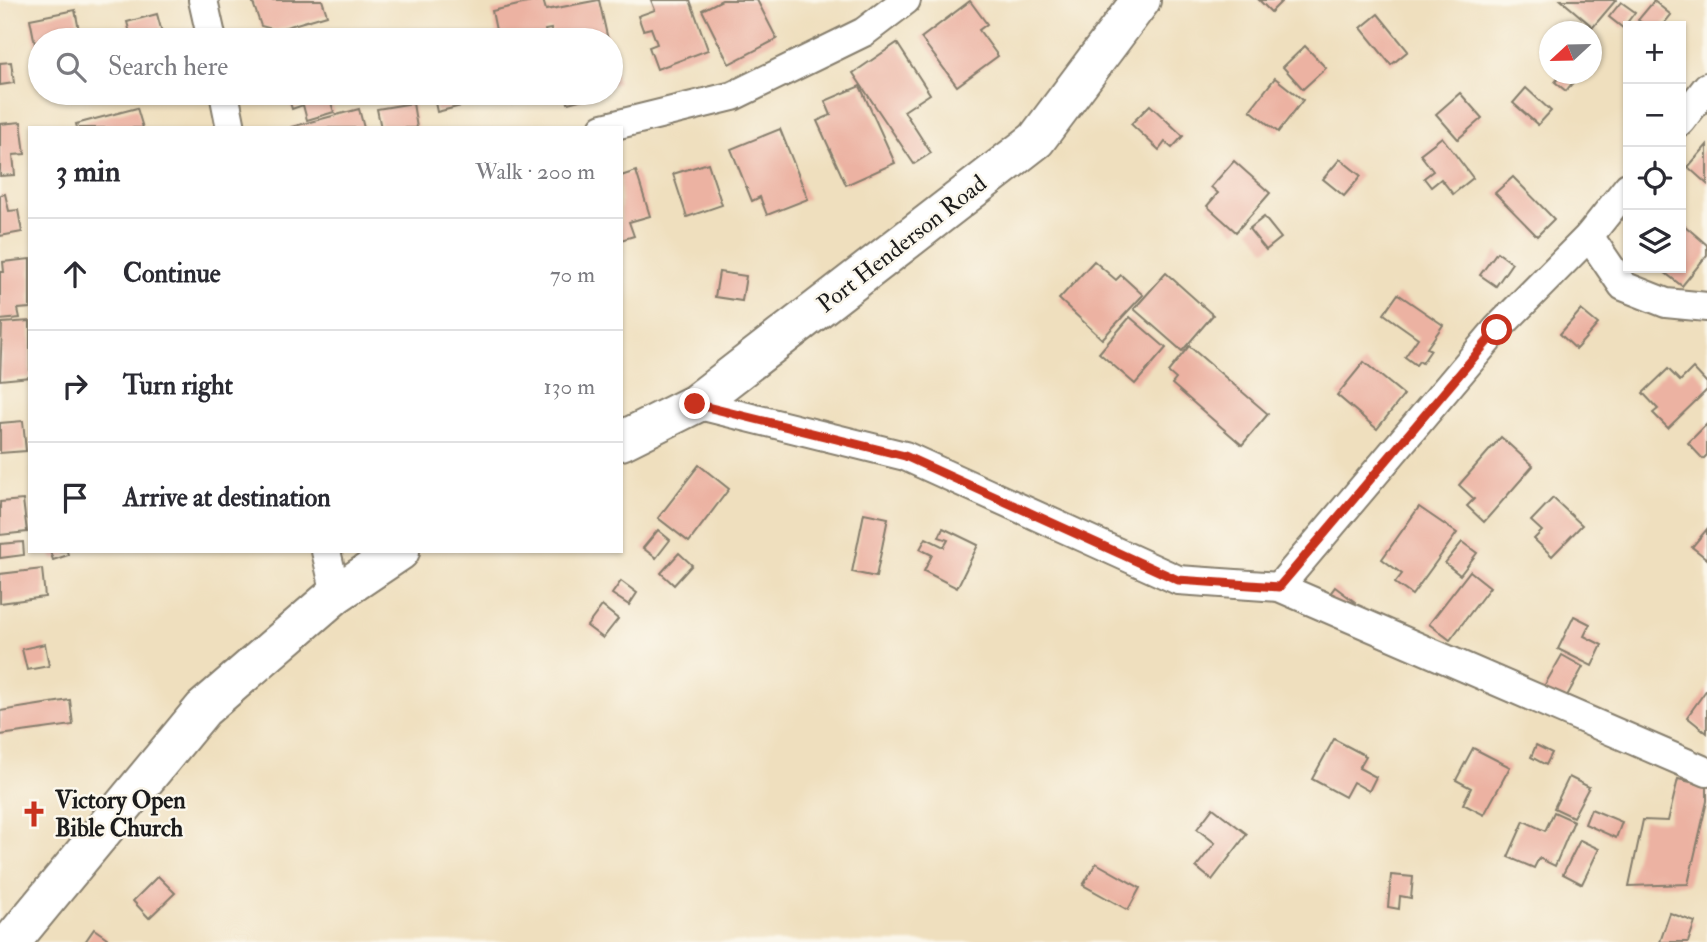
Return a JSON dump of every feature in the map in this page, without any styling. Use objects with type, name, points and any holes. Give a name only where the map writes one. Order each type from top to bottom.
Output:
[{"type":"street","points":[[203,0],[209,28]]},
{"type":"street","points":[[611,126],[733,96],[864,32],[906,0]]},
{"type":"street","name":"Port Henderson Road","points":[[623,440],[695,404],[1036,140],[1141,0]]},
{"type":"street","points":[[1686,115],[1707,88]]},
{"type":"street","points":[[227,105],[232,126]]},
{"type":"street","points":[[1279,587],[1497,330],[1589,236],[1623,193]]},
{"type":"street","points":[[1589,236],[1623,286],[1666,303],[1707,307]]},
{"type":"street","points":[[695,404],[905,456],[1178,580],[1279,587],[1707,772]]},
{"type":"street","points":[[326,553],[336,594]]},
{"type":"street","points":[[14,941],[203,709],[336,594],[397,553]]},
{"type":"building","points":[[252,0],[322,0],[327,15],[283,28],[261,26]]},
{"type":"building","points":[[540,0],[543,0],[546,10],[599,0],[605,28],[496,28],[492,11]]},
{"type":"building","points":[[651,0],[690,0],[708,50],[657,69],[649,47],[657,44],[651,28],[643,30],[638,16],[655,10]]},
{"type":"building","points":[[722,0],[757,0],[777,39],[729,64],[702,10]]},
{"type":"building","points":[[1259,0],[1283,0],[1271,12]]},
{"type":"building","points":[[1561,0],[1616,0],[1598,21],[1586,21]]},
{"type":"building","points":[[970,1],[987,24],[979,30],[998,56],[957,86],[921,38]]},
{"type":"building","points":[[1654,1],[1671,15],[1666,21],[1638,20]]},
{"type":"building","points":[[1621,2],[1635,12],[1628,21],[1623,21],[1623,28],[1609,17]]},
{"type":"building","points":[[75,10],[79,28],[32,28],[30,19]]},
{"type":"building","points":[[157,14],[161,28],[129,28],[127,22]]},
{"type":"building","points":[[1378,14],[1408,51],[1391,65],[1361,28]]},
{"type":"building","points":[[897,43],[930,94],[904,111],[931,153],[914,164],[853,73]]},
{"type":"building","points":[[1305,46],[1326,68],[1303,89],[1283,67]]},
{"type":"building","points":[[11,62],[14,83],[0,85],[0,63]]},
{"type":"building","points":[[1275,78],[1303,100],[1278,132],[1250,110]]},
{"type":"building","points":[[1557,84],[1572,84],[1566,91]]},
{"type":"building","points":[[860,86],[895,163],[846,185],[817,121],[831,115],[825,101]]},
{"type":"building","points":[[1526,88],[1551,111],[1538,125],[1513,103]]},
{"type":"building","points":[[1460,93],[1482,118],[1458,139],[1436,114]]},
{"type":"building","points":[[303,105],[332,105],[334,112],[307,120]]},
{"type":"building","points":[[413,105],[417,126],[381,126],[377,109]]},
{"type":"building","points":[[436,105],[465,105],[437,112]]},
{"type":"building","points":[[1150,105],[1183,136],[1172,148],[1165,142],[1159,150],[1131,124]]},
{"type":"building","points":[[137,108],[142,126],[76,126]]},
{"type":"building","points":[[359,109],[363,126],[295,126]]},
{"type":"building","points":[[21,122],[25,154],[13,155],[15,175],[0,176],[0,124]]},
{"type":"building","points":[[780,129],[808,199],[767,215],[760,197],[752,201],[731,149]]},
{"type":"building","points":[[1442,137],[1473,178],[1453,194],[1441,179],[1431,187],[1424,178],[1433,171],[1420,154]]},
{"type":"building","points":[[1707,145],[1707,184],[1688,167]]},
{"type":"building","points":[[1340,159],[1361,176],[1344,196],[1323,179]]},
{"type":"building","points":[[1234,161],[1270,193],[1236,232],[1207,206],[1218,193],[1211,187]]},
{"type":"building","points":[[708,163],[722,205],[687,217],[673,174]]},
{"type":"building","points":[[636,171],[650,216],[629,222],[634,236],[623,239],[623,175]]},
{"type":"building","points":[[1513,177],[1554,219],[1537,236],[1495,193]]},
{"type":"building","points":[[5,194],[9,211],[18,210],[22,232],[0,236],[0,195]]},
{"type":"building","points":[[1264,217],[1281,238],[1266,250],[1249,229]]},
{"type":"building","points":[[1686,227],[1707,245],[1707,255],[1682,286],[1665,273],[1686,273]]},
{"type":"building","points":[[1497,252],[1512,263],[1496,286],[1480,275]]},
{"type":"building","points":[[28,259],[28,308],[18,309],[20,318],[0,320],[0,272],[4,272],[3,262]]},
{"type":"building","points":[[1094,261],[1116,280],[1121,275],[1143,295],[1102,339],[1059,299]]},
{"type":"building","points":[[719,272],[746,276],[742,301],[715,297]]},
{"type":"building","points":[[1166,273],[1213,315],[1182,351],[1134,309]]},
{"type":"building","points":[[1398,294],[1443,325],[1427,348],[1431,350],[1422,363],[1419,361],[1416,365],[1405,357],[1418,338],[1384,314]]},
{"type":"building","points":[[1581,310],[1598,324],[1576,349],[1560,334]]},
{"type":"building","points":[[1130,317],[1166,348],[1135,384],[1099,353]]},
{"type":"building","points":[[28,321],[28,377],[0,380],[2,323]]},
{"type":"building","points":[[1189,346],[1268,414],[1242,445],[1172,384],[1176,379],[1168,372]]},
{"type":"building","points":[[1364,362],[1404,395],[1377,429],[1337,395]]},
{"type":"building","points":[[1693,368],[1707,383],[1707,390],[1668,428],[1653,413],[1658,409],[1643,393],[1668,369],[1680,381]]},
{"type":"building","points":[[23,421],[26,451],[0,453],[0,423]]},
{"type":"building","points":[[1707,424],[1707,455],[1703,459],[1688,443]]},
{"type":"building","points":[[1501,437],[1533,466],[1484,522],[1467,506],[1474,499],[1459,485]]},
{"type":"building","points":[[699,465],[729,489],[689,542],[658,518]]},
{"type":"building","points":[[1553,498],[1582,525],[1552,556],[1534,539],[1542,531],[1531,521]]},
{"type":"building","points":[[23,500],[27,532],[0,535],[0,502]]},
{"type":"building","points":[[1419,507],[1457,533],[1412,595],[1395,583],[1402,574],[1382,559]]},
{"type":"building","points":[[864,513],[888,518],[876,577],[852,572]]},
{"type":"building","points":[[943,528],[978,545],[957,588],[924,571],[932,555],[920,549],[926,538],[944,547],[948,540],[939,537]]},
{"type":"building","points":[[1707,529],[1707,559],[1692,547]]},
{"type":"building","points":[[658,530],[670,540],[656,558],[643,548]]},
{"type":"building","points":[[23,542],[24,555],[0,558],[0,544]]},
{"type":"building","points":[[1462,542],[1477,553],[1460,575],[1445,563]]},
{"type":"building","points":[[51,553],[68,553],[68,555],[53,560]]},
{"type":"building","points":[[679,553],[692,565],[674,585],[661,573]]},
{"type":"building","points":[[42,569],[45,597],[0,603],[0,574]]},
{"type":"building","points":[[1470,571],[1490,587],[1450,640],[1429,624]]},
{"type":"building","points":[[621,581],[637,593],[629,605],[612,594]]},
{"type":"building","points":[[1335,587],[1355,602],[1341,621],[1321,606]]},
{"type":"building","points":[[602,606],[618,619],[603,638],[587,626]]},
{"type":"building","points":[[1574,616],[1590,624],[1584,636],[1602,645],[1592,666],[1558,649]]},
{"type":"building","points":[[45,644],[49,666],[27,670],[22,649]]},
{"type":"building","points":[[1562,655],[1583,667],[1562,705],[1540,693]]},
{"type":"building","points":[[1707,689],[1707,733],[1687,717]]},
{"type":"building","points":[[70,700],[73,725],[0,735],[0,711]]},
{"type":"building","points":[[1334,739],[1366,756],[1359,768],[1376,777],[1369,791],[1353,782],[1345,797],[1312,779]]},
{"type":"building","points":[[1536,745],[1552,753],[1546,765],[1531,757]]},
{"type":"building","points":[[1473,748],[1510,767],[1484,815],[1463,804],[1471,788],[1456,780]]},
{"type":"building","points":[[1569,777],[1589,787],[1573,817],[1554,808]]},
{"type":"building","points":[[1678,779],[1707,786],[1707,801],[1688,884],[1629,886],[1643,820],[1668,821]]},
{"type":"building","points":[[1213,808],[1247,834],[1212,880],[1196,867],[1215,843],[1197,829]]},
{"type":"building","points":[[1591,809],[1622,822],[1616,838],[1585,824]]},
{"type":"building","points":[[1554,812],[1574,821],[1555,866],[1539,858],[1534,868],[1508,857],[1524,821],[1545,831]]},
{"type":"building","points":[[1580,840],[1599,849],[1582,884],[1563,874]]},
{"type":"building","points":[[1096,863],[1140,888],[1128,910],[1083,885]]},
{"type":"building","points":[[1391,875],[1413,877],[1411,898],[1400,896],[1399,909],[1388,907]]},
{"type":"building","points":[[158,876],[175,893],[149,918],[133,901]]},
{"type":"building","points":[[1670,913],[1695,922],[1688,942],[1660,942]]},
{"type":"building","points":[[94,929],[107,938],[105,942],[85,942]]},
{"type":"place","name":"Victory Open Bible Church","points":[[34,814]]},
{"type":"route","points":[[695,404],[905,456],[1178,580],[1279,587],[1497,330]]}]
